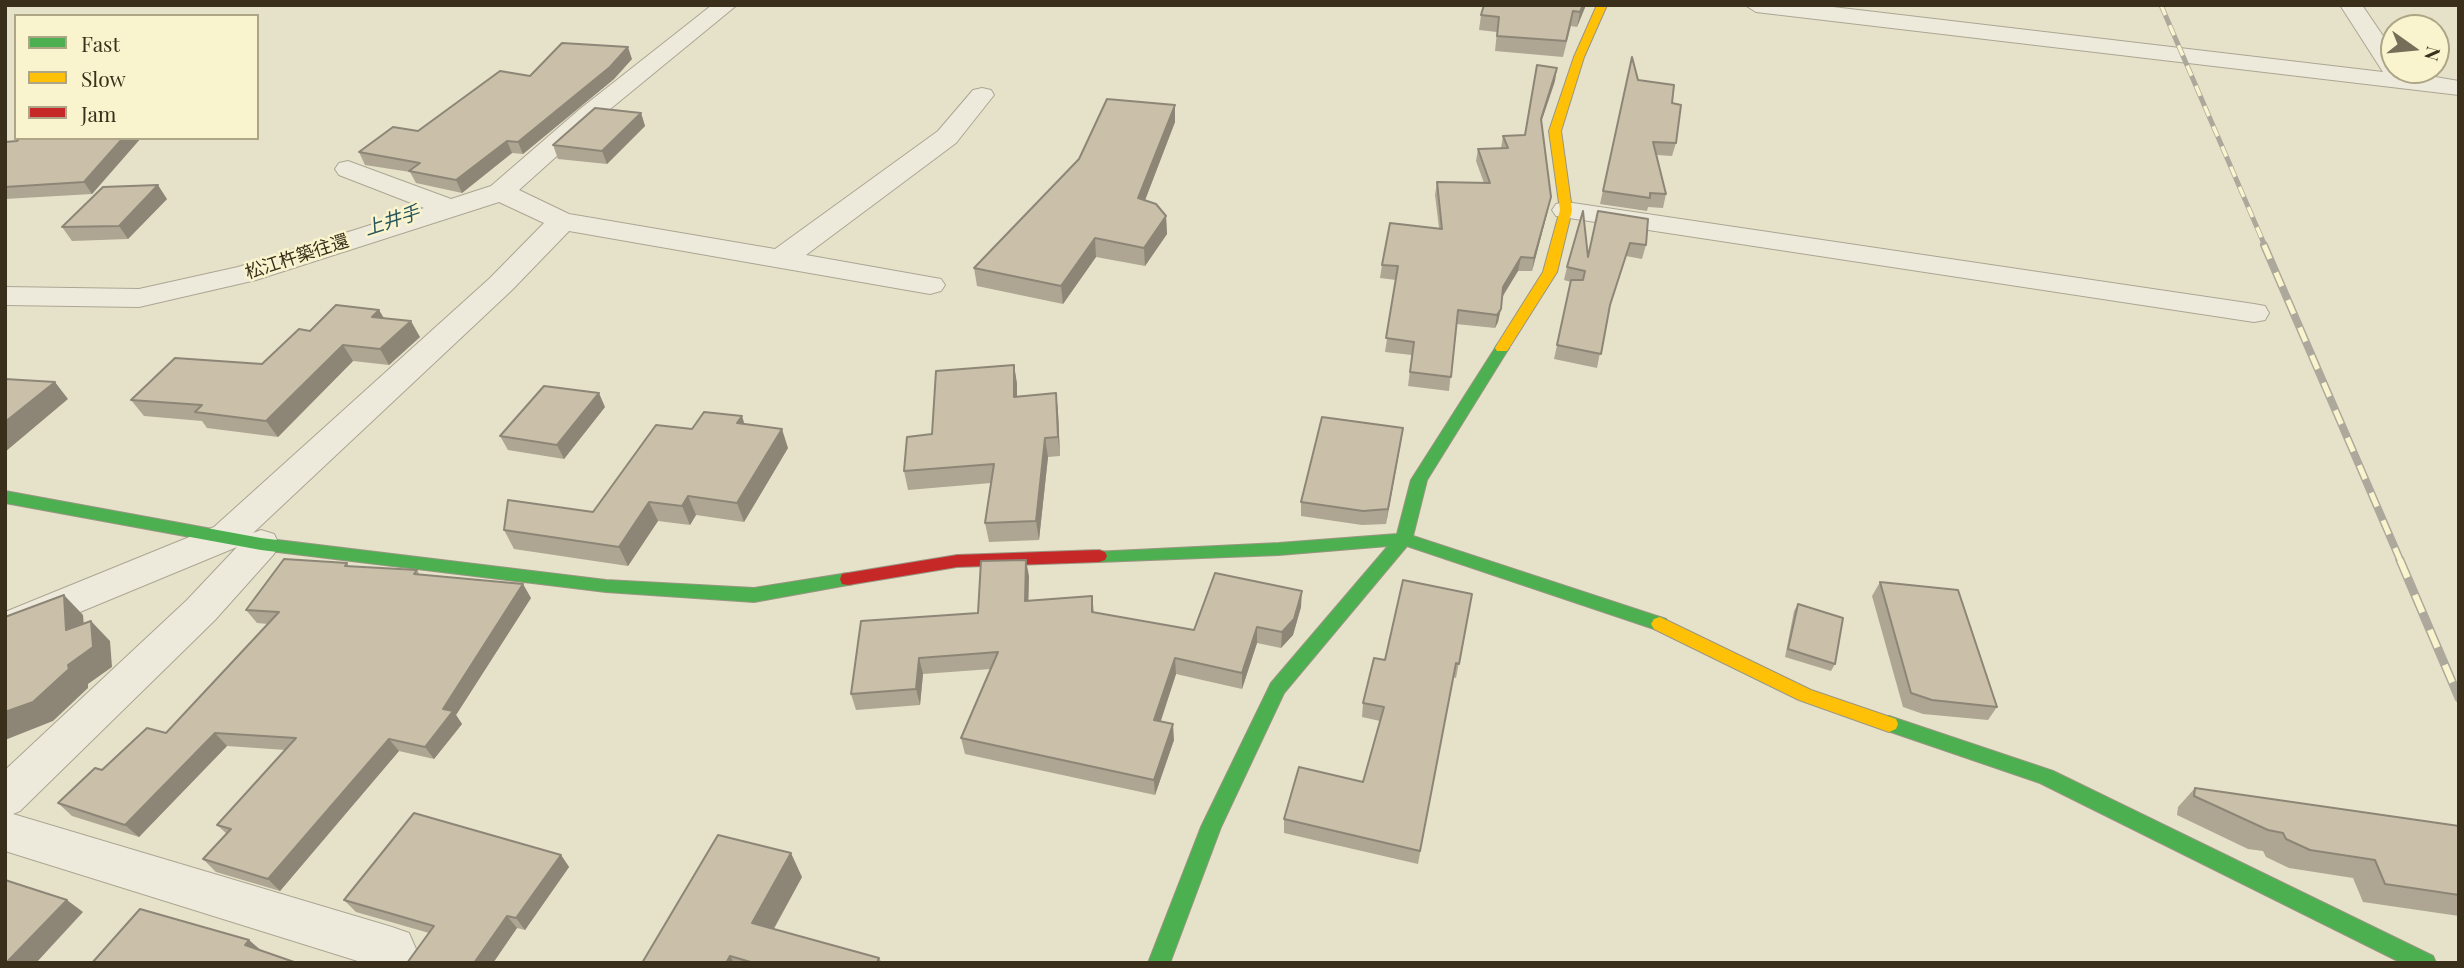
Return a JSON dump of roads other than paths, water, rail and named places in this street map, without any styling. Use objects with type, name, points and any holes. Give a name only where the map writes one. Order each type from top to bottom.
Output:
[{"type":"street","name":"松江杵築往還","points":[[5,296],[139,298],[246,274],[501,192],[589,114],[726,5]]},
{"type":"street","points":[[1159,963],[1211,827],[1277,688],[1404,539],[1419,480],[1550,272],[1566,209],[1555,131],[1579,57],[1602,5]]},
{"type":"street","points":[[1755,5],[2380,79]]},
{"type":"street","points":[[2351,5],[2380,49]]},
{"type":"street","points":[[2426,84],[2459,88]]},
{"type":"street","points":[[781,259],[947,137],[982,95]]},
{"type":"street","points":[[348,169],[449,208]]},
{"type":"street","points":[[501,192],[562,221],[930,285]]},
{"type":"street","points":[[1566,209],[2253,313]]},
{"type":"street","points":[[5,798],[201,610],[244,540],[562,221]]},
{"type":"street","points":[[5,497],[244,540],[606,586],[754,595],[957,561],[1279,550],[1404,539],[1667,626],[1805,695],[2046,777],[2425,963]]},
{"type":"street","points":[[5,628],[244,540]]},
{"type":"street","points":[[5,831],[392,950]]},
{"type":"railway","points":[[2161,5],[2265,246]]},
{"type":"railway","points":[[2264,245],[2401,562]]},
{"type":"railway","points":[[2400,560],[2459,698]]},
{"type":"water label","name":"上井手","points":[[392,221]]}]
